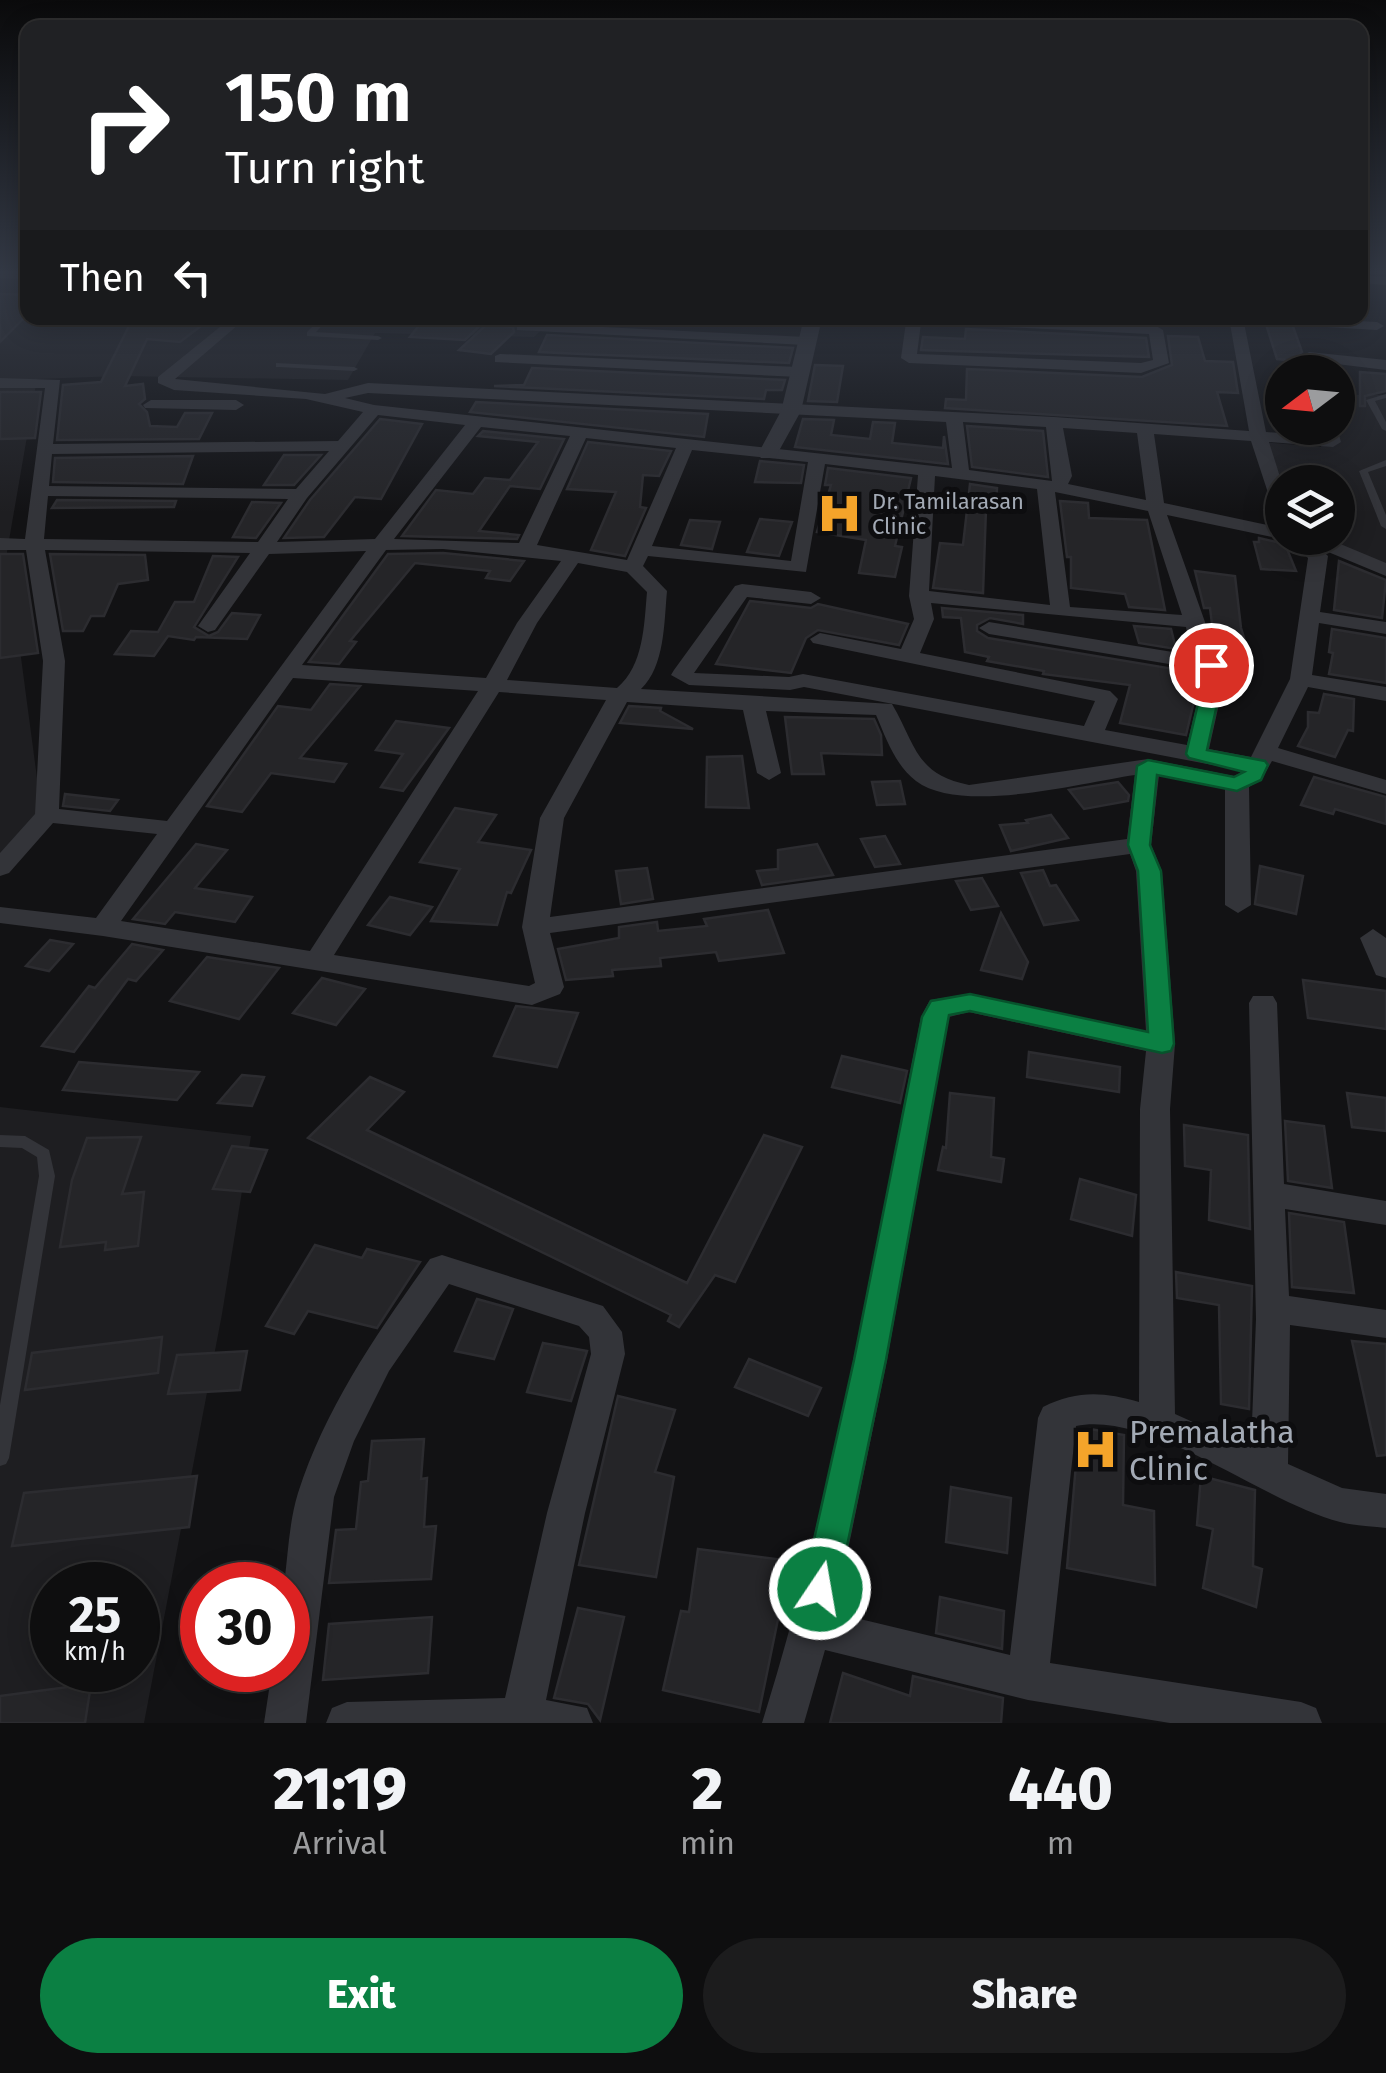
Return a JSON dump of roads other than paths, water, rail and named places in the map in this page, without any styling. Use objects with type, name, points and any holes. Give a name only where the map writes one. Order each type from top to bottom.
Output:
[{"type":"street","points":[[197,352],[164,380],[174,385],[330,397],[374,410],[478,418],[1052,486],[1265,531]]},
{"type":"street","points":[[505,352],[497,364],[603,361],[799,372]]},
{"type":"street","points":[[580,400],[608,352]]},
{"type":"street","points":[[768,454],[791,412],[803,352]]},
{"type":"street","points":[[911,352],[910,358],[1152,367],[1161,363],[1159,352]]},
{"type":"street","points":[[1242,352],[1258,436],[1268,465]]},
{"type":"street","points":[[1355,364],[1386,364]]},
{"type":"street","points":[[477,395],[485,382],[590,383]]},
{"type":"street","points":[[0,383],[54,383],[34,543],[54,662],[47,815],[0,868]]},
{"type":"street","points":[[330,397],[368,388],[1265,436]]},
{"type":"street","points":[[151,405],[250,404],[263,400],[272,391]]},
{"type":"street","points":[[208,626],[302,494],[374,410]]},
{"type":"street","points":[[104,928],[376,545],[478,418]]},
{"type":"street","points":[[954,418],[961,474]]},
{"type":"street","points":[[1052,486],[1063,476],[1054,422]]},
{"type":"street","points":[[1145,428],[1156,509],[1195,622],[1201,654]]},
{"type":"street","points":[[526,549],[580,433]]},
{"type":"street","points":[[637,559],[686,445]]},
{"type":"street","points":[[44,449],[343,446]]},
{"type":"street","points":[[0,544],[262,548],[443,543],[574,557],[799,568],[817,459]]},
{"type":"street","points":[[908,656],[924,619],[919,596],[927,471]]},
{"type":"street","points":[[1052,486],[1061,612]]},
{"type":"street","points":[[40,491],[302,494]]},
{"type":"street","points":[[1238,906],[1253,767],[1301,679],[1317,555]]},
{"type":"street","points":[[1351,555],[1386,570]]},
{"type":"street","points":[[318,960],[493,685],[527,623],[574,557]]},
{"type":"street","points":[[0,916],[318,960],[532,996],[550,988],[535,927],[552,818],[624,694],[638,681],[652,642],[657,591],[637,559]]},
{"type":"street","points":[[811,598],[742,590],[682,675],[689,679],[790,684],[802,680],[1253,767],[1386,787]]},
{"type":"street","points":[[919,596],[1195,622]]},
{"type":"street","points":[[1310,616],[1386,628]]},
{"type":"street","points":[[989,628],[1216,668],[1196,754]]},
{"type":"street","points":[[820,639],[1102,696],[1107,699],[1092,734]]},
{"type":"street","points":[[290,671],[752,704],[884,709],[905,754],[923,779],[943,788],[969,792],[1148,766],[1253,767]]},
{"type":"street","points":[[1301,679],[1386,694]]},
{"type":"street","points":[[752,704],[769,772]]},
{"type":"street","points":[[1148,766],[1139,845],[1149,871],[1162,1044],[1155,1109],[1158,1423]]},
{"type":"street","points":[[47,815],[175,829]]},
{"type":"street","points":[[535,927],[1139,845]]},
{"type":"street","points":[[1373,938],[1386,969]]},
{"type":"street","points":[[783,1723],[812,1627],[874,1340],[934,1017],[940,1007],[970,1002],[1162,1044]]},
{"type":"street","points":[[1263,1003],[1272,1308],[1269,1472]]},
{"type":"street","points":[[1269,1194],[1386,1213]]},
{"type":"street","points":[[284,1723],[315,1497],[336,1438],[377,1360],[442,1268],[591,1316],[605,1332],[608,1354],[566,1513],[522,1718]]},
{"type":"street","points":[[1272,1308],[1386,1324]]},
{"type":"street","points":[[1028,1680],[1056,1418],[1074,1408],[1094,1407],[1158,1423],[1340,1506],[1386,1510]]},
{"type":"street","points":[[812,1627],[1028,1680],[1301,1723]]},
{"type":"street","points":[[347,1723],[522,1718],[572,1723]]},
{"type":"lane","points":[[279,365],[354,370]]},
{"type":"lane","points":[[1386,396],[1370,400],[1386,429]]},
{"type":"lane","points":[[1386,463],[1362,471],[1386,526]]},
{"type":"lane","points":[[0,1142],[26,1142],[44,1154],[47,1176],[0,1458]]},
{"type":"place","name":"Dr. Tamilarasan Clinic","points":[[839,514]]},
{"type":"place","name":"Premalatha Clinic","points":[[1096,1450]]}]
